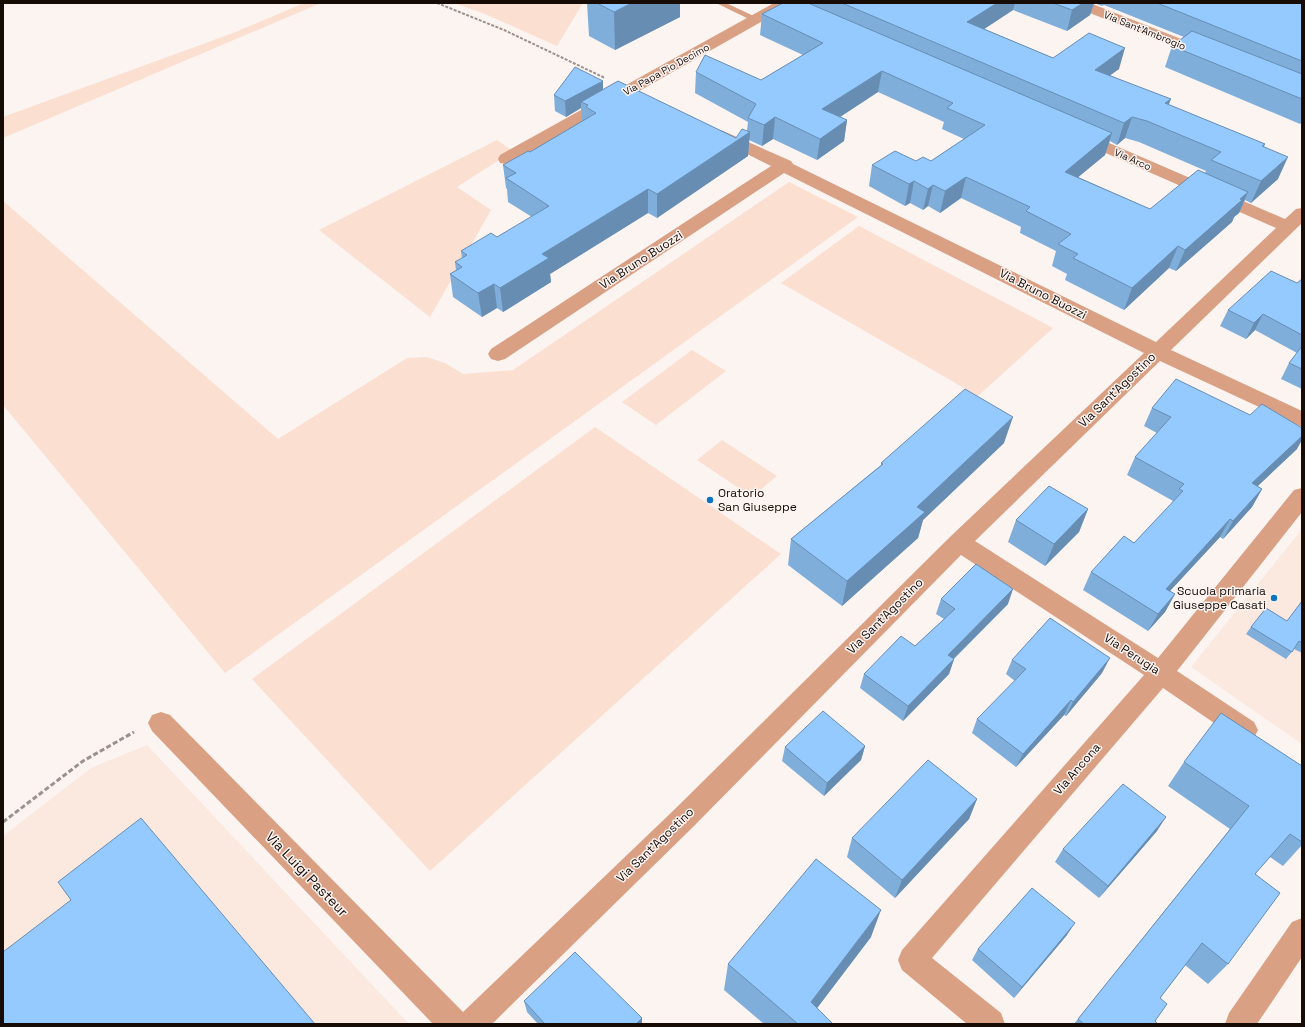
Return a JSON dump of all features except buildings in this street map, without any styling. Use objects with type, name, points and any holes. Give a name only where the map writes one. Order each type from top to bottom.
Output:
[{"type":"street","name":"Via Sant'Ambrogio","points":[[1077,3],[1221,60]]},
{"type":"street","points":[[1103,13],[1117,3]]},
{"type":"street","name":"Via Papa Pio Decimo","points":[[506,159],[756,19],[787,7]]},
{"type":"street","points":[[629,90],[650,100]]},
{"type":"street","name":"Via Bruno Buozzi","points":[[707,127],[1157,351],[1302,420]]},
{"type":"street","name":"Via Arco","points":[[1063,129],[1295,220]]},
{"type":"street","name":"Via Bruno Buozzi","points":[[498,354],[785,165]]},
{"type":"street","name":"Via Sant'Agostino","points":[[472,1024],[685,817],[959,542],[1295,220]]},
{"type":"street","name":"Via Ancona","points":[[990,1024],[912,960],[1161,673],[1302,496]]},
{"type":"street","name":"Via Perugia","points":[[959,542],[1161,673],[1264,743]]},
{"type":"street","name":"Via Luigi Pasteur","points":[[161,724],[454,1024]]},
{"type":"street","points":[[1240,1024],[1302,932]]},
{"type":"lane","points":[[720,3],[756,19]]},
{"type":"path","points":[[437,3],[504,30],[629,90]]},
{"type":"path","points":[[3,822],[86,758],[108,744],[137,731],[161,724]]},
{"type":"shaded area","points":[[304,3],[321,3],[3,138],[3,117],[233,33]]},
{"type":"shaded area","points":[[454,3],[583,3],[557,46],[485,14]]},
{"type":"shaded area","points":[[497,140],[513,151],[457,187],[491,210],[430,317],[319,230]]},
{"type":"shaded area","points":[[789,182],[858,217],[225,673],[3,405],[3,201],[278,439],[407,358],[426,357],[445,363],[463,374],[513,370]]},
{"type":"shaded area","points":[[859,226],[1053,328],[978,396],[781,283]]},
{"type":"shaded area","points":[[692,350],[726,371],[656,425],[622,402]]},
{"type":"shaded area","points":[[595,427],[781,554],[430,871],[252,679]]},
{"type":"shaded area","points":[[722,440],[777,476],[752,497],[697,460]]},
{"type":"shaded area","name":"Scuola primaria Giuseppe Casati","points":[[1302,529],[1302,744],[1191,667]]},
{"type":"shaded area","points":[[147,745],[409,1024],[3,1024],[3,836],[91,768]]},
{"type":"place","name":"Oratorio San Giuseppe","points":[[710,500]]},
{"type":"place","name":"Scuola primaria Giuseppe Casati","points":[[1274,598]]}]
